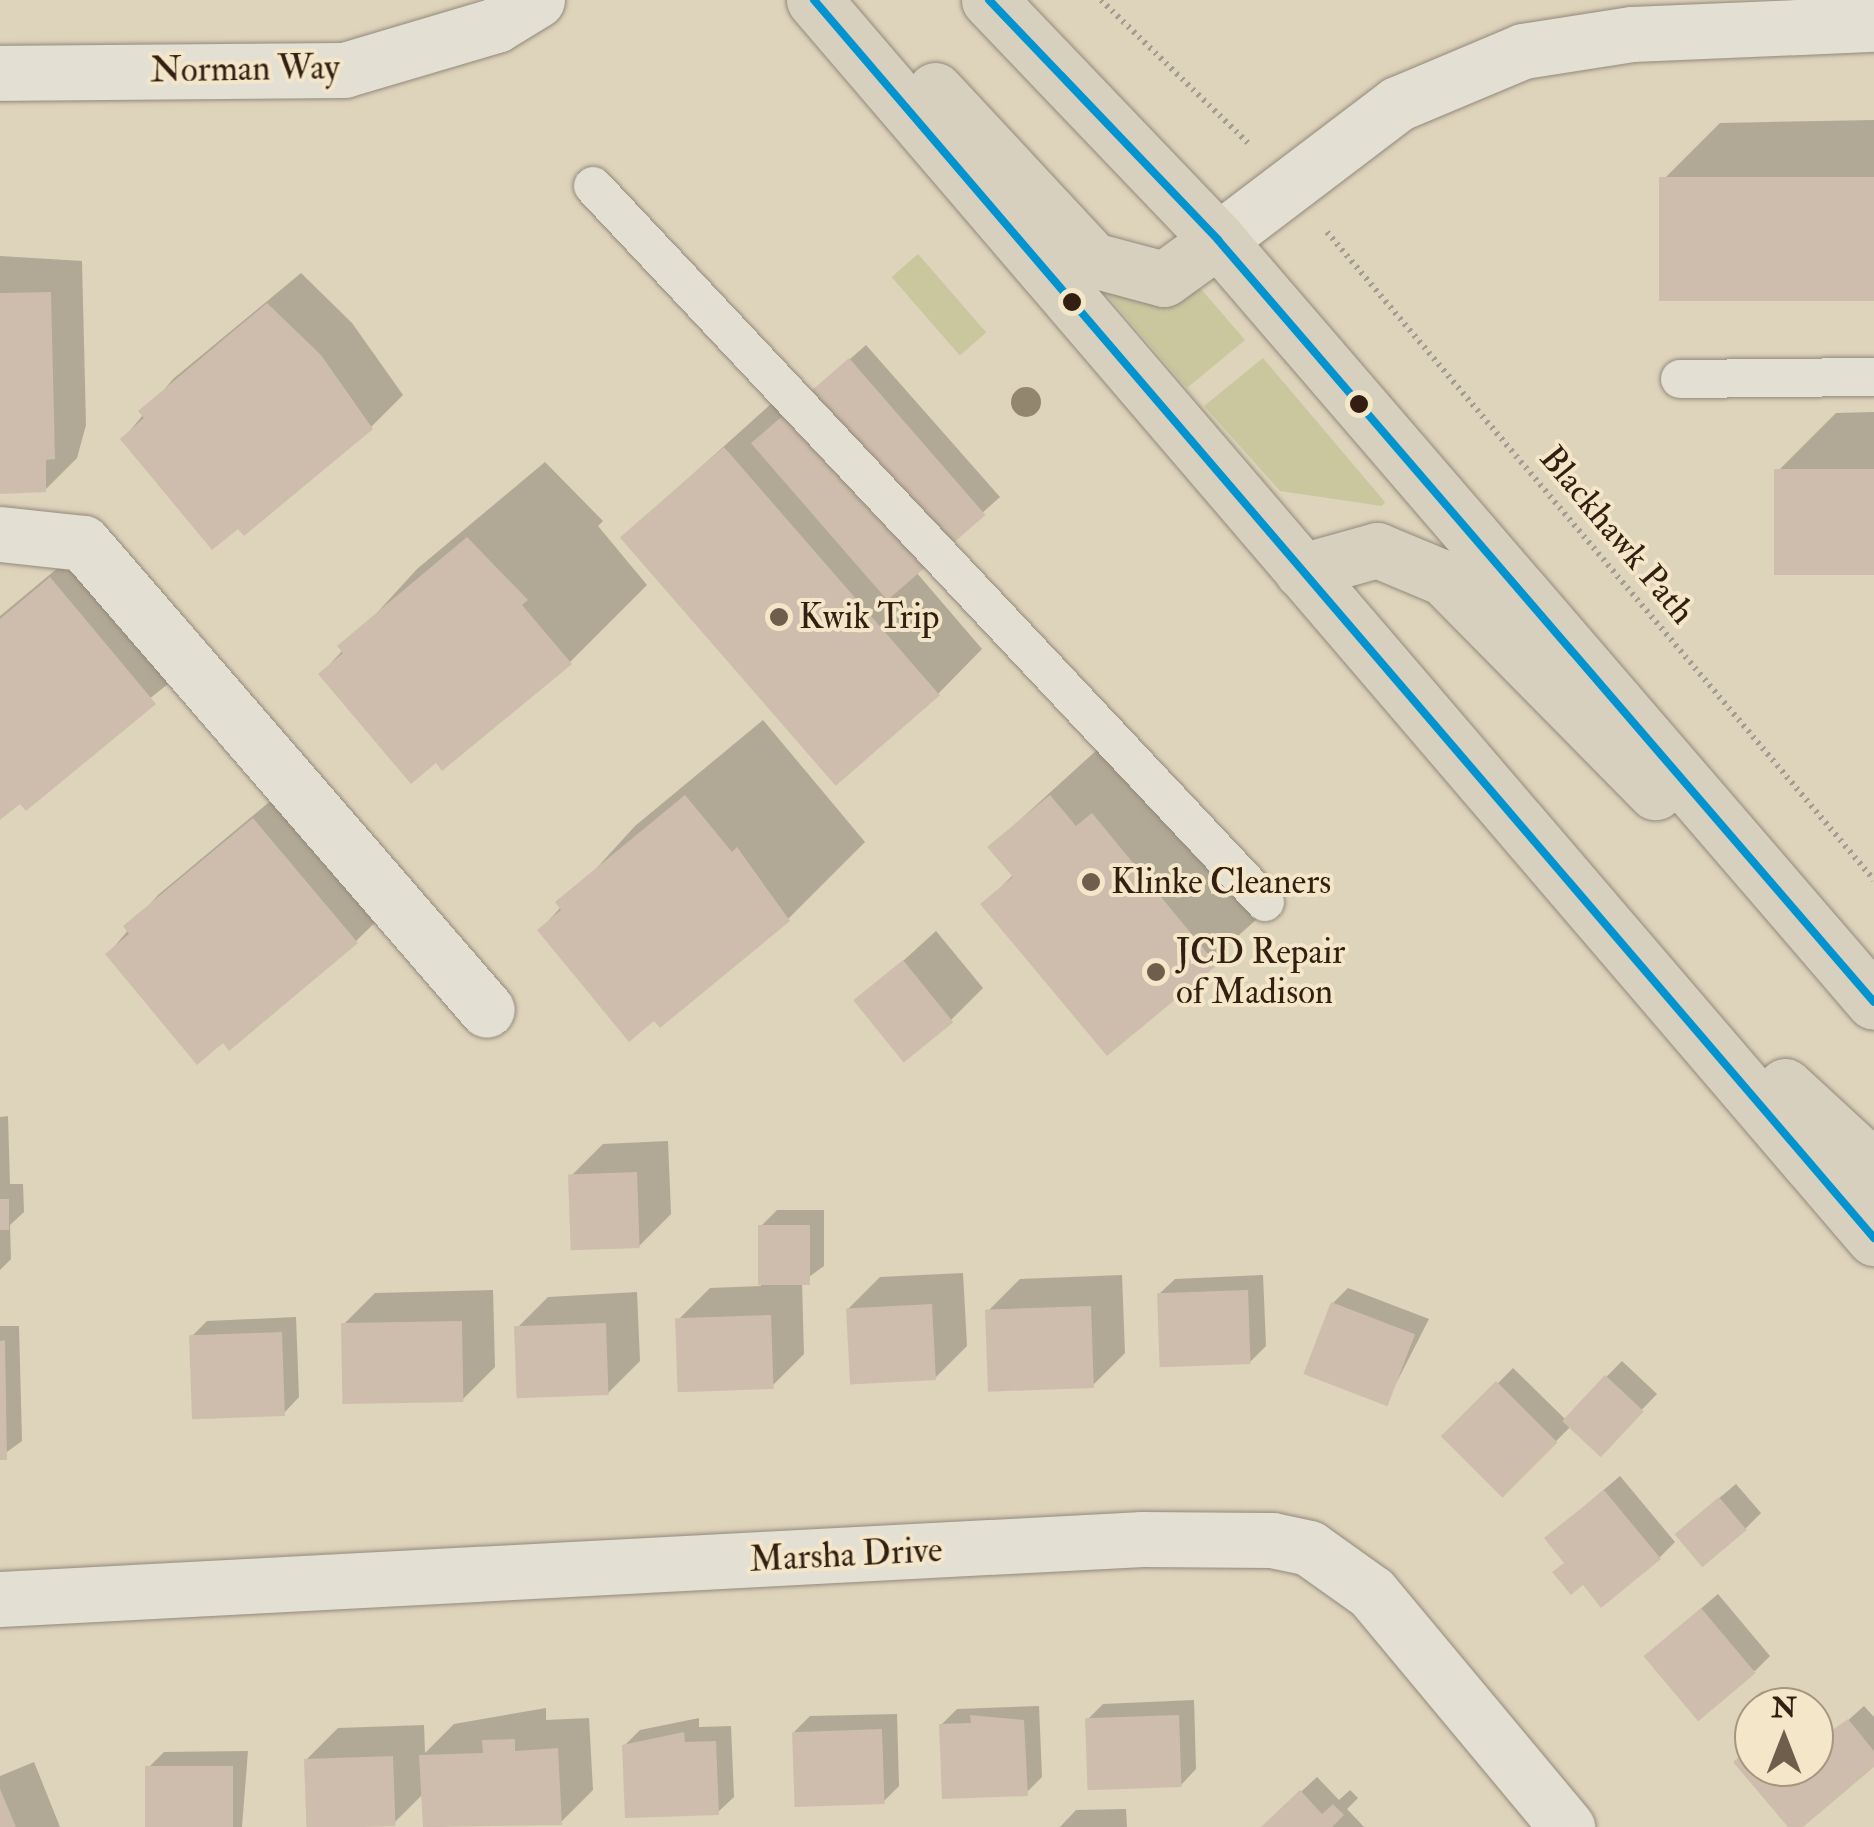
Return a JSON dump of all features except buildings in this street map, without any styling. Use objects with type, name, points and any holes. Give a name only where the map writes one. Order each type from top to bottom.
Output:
[{"type":"main road","points":[[814,0],[1302,571],[1630,946],[1874,1238]]},
{"type":"main road","points":[[830,0],[948,100],[1093,260],[1164,279],[1218,240]]},
{"type":"main road","points":[[988,0],[1218,240],[1874,1002]]},
{"type":"main road","points":[[1302,571],[1377,550],[1444,578],[1588,731],[1792,906]]},
{"type":"main road","points":[[1630,946],[1874,1168]]},
{"type":"street","name":"Norman Way","points":[[0,73],[344,70],[496,26],[538,0]]},
{"type":"street","points":[[1218,240],[1398,104],[1523,51],[1632,34],[1874,24]]},
{"type":"street","points":[[0,534],[83,543],[487,1010]]},
{"type":"street","name":"Marsha Drive","points":[[0,1599],[1142,1539],[1272,1540],[1308,1548],[1372,1593],[1567,1827]]},
{"type":"lane","points":[[593,186],[1265,902]]},
{"type":"lane","points":[[1680,378],[1874,377]]},
{"type":"path","points":[[1101,0],[1232,125]]},
{"type":"path","name":"Blackhawk Path","points":[[1319,225],[1874,880]]},
{"type":"shaded area","points":[[918,254],[986,332],[960,355],[892,277]]},
{"type":"shaded area","points":[[1201,289],[1245,340],[1187,388],[1104,291]]},
{"type":"shaded area","points":[[1263,358],[1385,502],[1382,506],[1280,491],[1204,406]]},
{"type":"transit line","points":[[814,0],[1874,1238]]},
{"type":"transit line","points":[[989,0],[1218,240],[1874,1002]]},
{"type":"place","name":"Kwik Trip","points":[[779,617]]},
{"type":"place","name":"Klinke Cleaners","points":[[1091,882]]},
{"type":"place","name":"JCD Repair of Madison","points":[[1156,972]]}]
